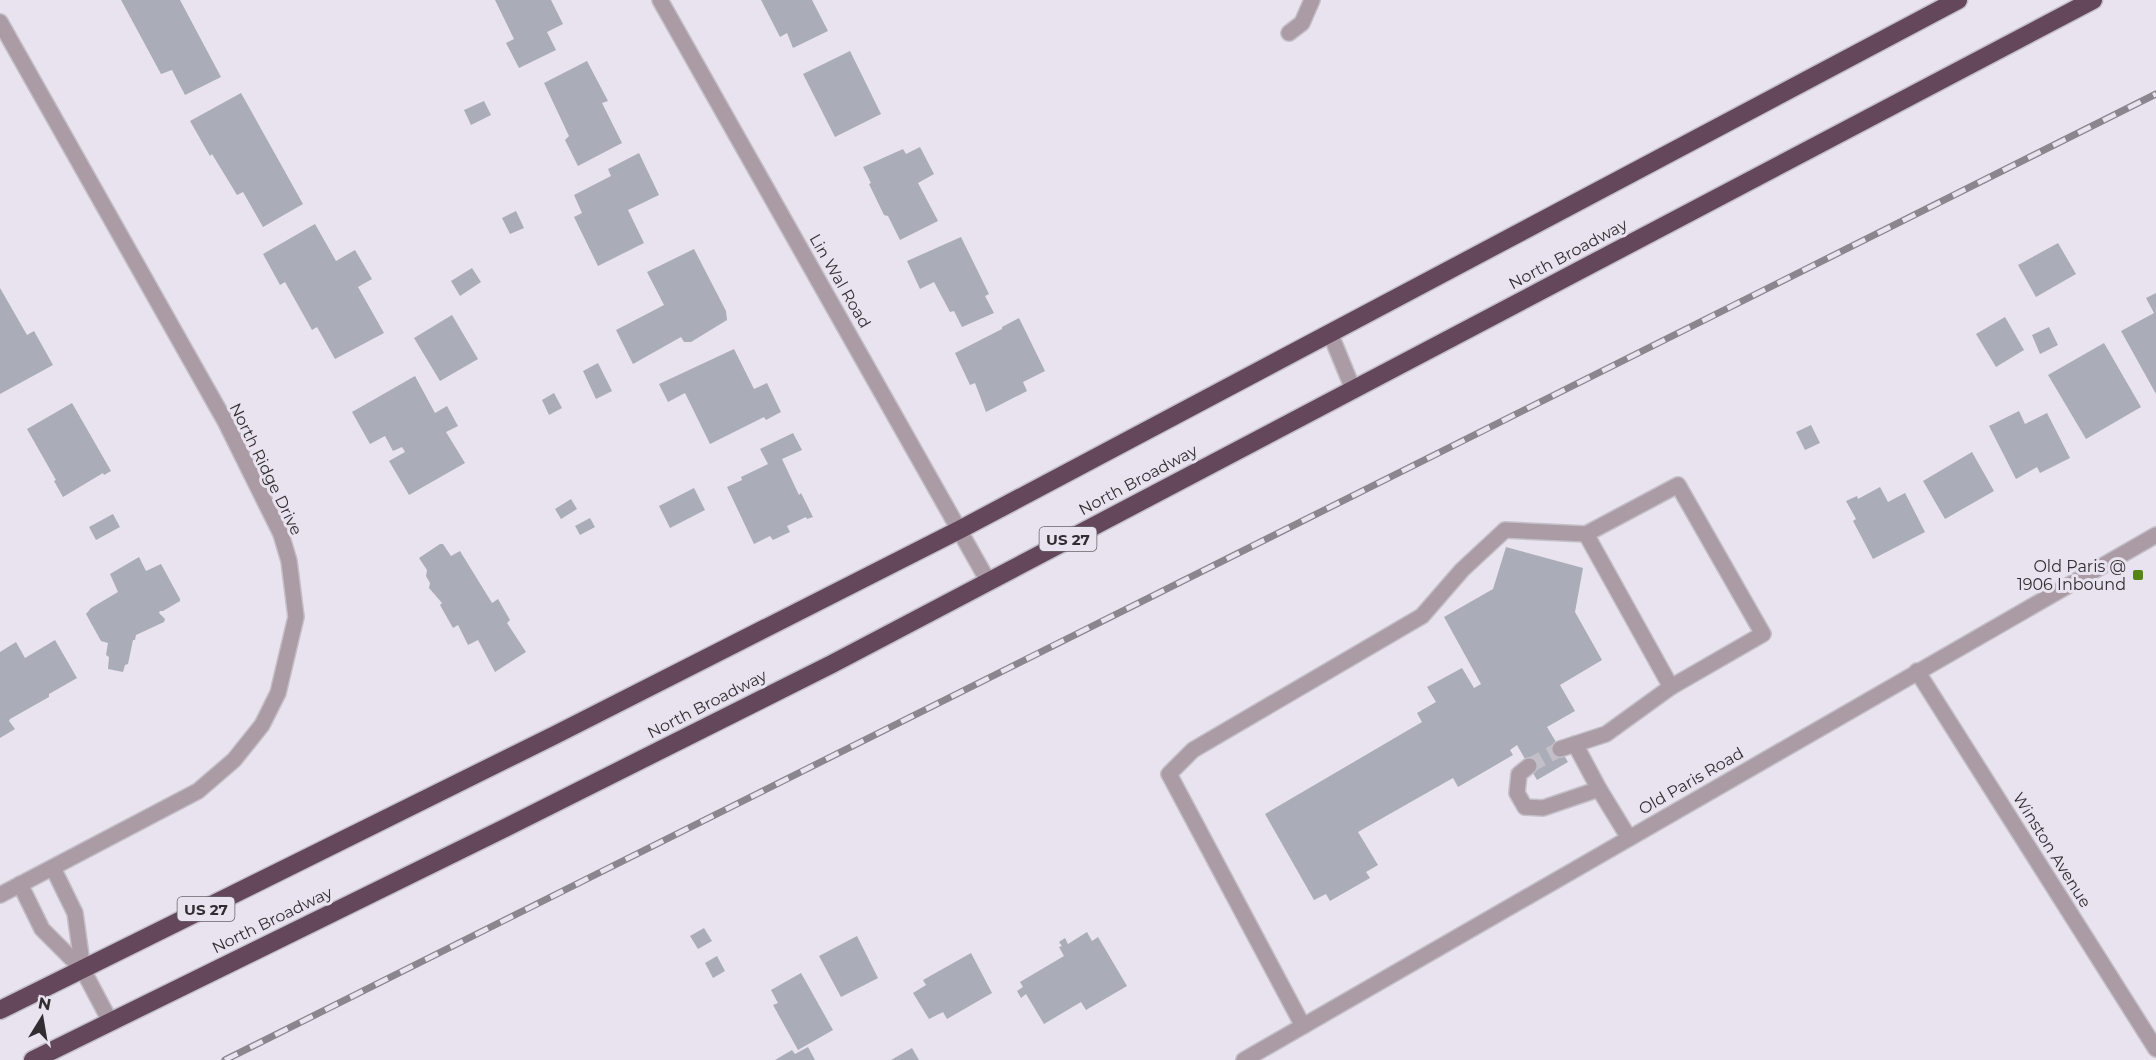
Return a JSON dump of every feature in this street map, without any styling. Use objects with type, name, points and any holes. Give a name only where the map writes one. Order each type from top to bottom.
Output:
[{"type":"highway","name":"US 27","points":[[0,1010],[555,735],[961,530],[1958,0]]},
{"type":"highway","name":"North Broadway","points":[[33,1060],[507,827],[811,674],[2093,0]]},
{"type":"street","name":"Lin Wal Road","points":[[660,0],[988,581]]},
{"type":"street","points":[[1289,33],[1302,23],[1312,0]]},
{"type":"street","name":"North Ridge Drive","points":[[0,22],[225,421],[281,534],[289,561],[296,617],[278,693],[262,725],[234,760],[198,791],[0,895]]},
{"type":"street","points":[[1330,333],[1353,389]]},
{"type":"street","points":[[1303,1026],[1169,774],[1193,750],[1422,616],[1462,570],[1505,530],[1586,534],[1678,485],[1762,634],[1671,687],[1606,734],[1568,747],[1599,789],[1629,838]]},
{"type":"street","points":[[1586,534],[1671,687]]},
{"type":"street","name":"Old Paris Road","points":[[1244,1060],[2156,535]]},
{"type":"street","name":"Winston Avenue","points":[[1917,671],[2156,1049]]},
{"type":"street","points":[[1529,766],[1520,774],[1517,793],[1525,807],[1543,808],[1599,789]]},
{"type":"street","points":[[54,868],[75,913],[83,970]]},
{"type":"street","points":[[20,885],[42,929],[83,970],[110,1021]]},
{"type":"building","points":[[121,0],[180,0],[221,77],[185,95],[172,70],[161,74]]},
{"type":"building","points":[[495,0],[551,0],[563,24],[547,32],[556,50],[519,68],[506,43],[514,39]]},
{"type":"building","points":[[761,0],[812,0],[828,31],[793,48],[787,33],[780,37]]},
{"type":"building","points":[[850,51],[881,114],[835,137],[803,74]]},
{"type":"building","points":[[587,61],[608,101],[602,103],[622,143],[578,166],[565,140],[569,136],[544,83]]},
{"type":"building","points":[[241,93],[303,204],[263,227],[243,192],[237,195],[212,154],[210,156],[190,121]]},
{"type":"building","points":[[484,101],[491,115],[471,125],[464,110]]},
{"type":"building","points":[[920,147],[934,174],[918,183],[938,221],[900,240],[888,216],[884,215],[863,167],[903,149],[906,154]]},
{"type":"building","points":[[639,153],[659,195],[628,210],[644,243],[598,266],[574,217],[582,213],[574,195],[611,176],[608,169]]},
{"type":"building","points":[[516,211],[524,228],[510,234],[502,218]]},
{"type":"building","points":[[315,224],[336,261],[355,250],[372,279],[358,287],[384,333],[335,359],[317,327],[312,330],[285,282],[280,285],[263,254]]},
{"type":"building","points":[[961,237],[989,294],[985,296],[994,313],[962,327],[954,311],[950,312],[934,282],[920,289],[907,261]]},
{"type":"building","points":[[2058,243],[2076,274],[2036,297],[2018,265]]},
{"type":"building","points":[[694,249],[726,311],[727,320],[691,342],[684,342],[681,337],[633,364],[616,330],[664,305],[647,272]]},
{"type":"building","points":[[472,268],[481,282],[460,296],[451,281]]},
{"type":"building","points":[[0,288],[27,335],[34,331],[53,365],[0,394]]},
{"type":"building","points":[[2156,293],[2156,394],[2121,331],[2154,313],[2146,298]]},
{"type":"building","points":[[452,315],[478,359],[440,381],[414,338]]},
{"type":"building","points":[[2005,317],[2024,350],[1996,367],[1976,334]]},
{"type":"building","points":[[1019,318],[1045,371],[1023,382],[1027,391],[986,412],[975,383],[970,385],[955,353]]},
{"type":"building","points":[[2049,327],[2058,345],[2040,354],[2032,335]]},
{"type":"building","points":[[2104,343],[2141,407],[2086,439],[2048,375]]},
{"type":"building","points":[[734,349],[754,389],[767,383],[781,412],[766,420],[764,417],[710,444],[685,393],[668,402],[659,384]]},
{"type":"building","points":[[598,363],[612,391],[596,399],[583,371]]},
{"type":"building","points":[[415,376],[435,413],[447,406],[458,426],[446,432],[465,463],[409,495],[389,461],[405,452],[402,447],[393,451],[385,436],[370,444],[352,412]]},
{"type":"building","points":[[554,393],[562,408],[549,415],[542,400]]},
{"type":"building","points":[[72,403],[111,471],[104,475],[103,473],[63,497],[27,429]]},
{"type":"building","points":[[2019,411],[2025,424],[2047,413],[2070,458],[2040,473],[2037,467],[2016,479],[1989,426]]},
{"type":"building","points":[[1811,425],[1820,443],[1805,450],[1796,432]]},
{"type":"building","points":[[793,433],[802,450],[782,459],[799,495],[801,493],[813,517],[807,519],[806,517],[787,526],[790,532],[773,540],[770,536],[754,544],[727,487],[742,480],[741,477],[768,464],[760,449]]},
{"type":"building","points":[[1972,452],[1994,491],[1945,519],[1923,481]]},
{"type":"building","points":[[1880,487],[1888,502],[1905,493],[1925,532],[1873,559],[1853,521],[1856,519],[1846,501],[1857,496],[1858,499]]},
{"type":"building","points":[[694,488],[705,510],[670,528],[659,506]]},
{"type":"building","points":[[571,499],[577,509],[561,519],[555,509]]},
{"type":"building","points":[[113,514],[120,527],[96,540],[89,527]]},
{"type":"building","points":[[590,518],[595,527],[580,535],[575,526]]},
{"type":"building","points":[[443,544],[451,556],[460,551],[492,603],[498,599],[510,620],[507,623],[526,652],[495,672],[478,640],[468,645],[458,625],[453,628],[440,605],[442,603],[429,588],[427,570],[419,558]]},
{"type":"building","points":[[1506,547],[1583,568],[1575,612],[1602,660],[1560,685],[1575,711],[1547,727],[1568,762],[1537,780],[1517,745],[1510,750],[1513,755],[1458,787],[1453,778],[1358,832],[1378,865],[1366,872],[1370,878],[1330,901],[1326,894],[1314,900],[1265,814],[1422,722],[1417,713],[1436,702],[1427,687],[1462,668],[1474,688],[1481,684],[1444,617],[1493,589]]},
{"type":"building","points":[[139,557],[146,571],[161,564],[180,601],[160,611],[159,613],[165,619],[164,622],[136,635],[128,664],[125,665],[123,672],[108,669],[109,657],[106,655],[108,643],[101,641],[86,614],[91,608],[118,592],[110,574]]},
{"type":"building","points":[[55,640],[77,678],[10,719],[15,729],[0,738],[0,652],[16,642],[25,658]]},
{"type":"building","points":[[704,928],[712,941],[698,949],[690,936]]},
{"type":"building","points":[[1087,932],[1092,941],[1098,937],[1127,986],[1086,1010],[1081,1002],[1044,1024],[1026,994],[1021,998],[1017,991],[1023,987],[1020,982],[1064,956],[1059,942],[1065,938],[1068,944]]},
{"type":"building","points":[[857,936],[878,978],[841,997],[819,956]]},
{"type":"building","points":[[971,953],[992,993],[947,1019],[943,1012],[929,1019],[913,993],[926,985],[923,980]]},
{"type":"building","points":[[717,956],[725,971],[713,978],[705,963]]},
{"type":"building","points":[[801,973],[833,1030],[798,1050],[773,1005],[778,1003],[771,990]]},
{"type":"building","points":[[808,1047],[815,1060],[775,1060],[792,1050],[795,1054]]},
{"type":"building","points":[[912,1048],[919,1060],[891,1060]]},
{"type":"tunnel","points":[[1529,766],[1560,749]]},
{"type":"railway","points":[[225,1060],[2156,94]]},
{"type":"place","name":"Old Paris @ 1906 Inbound","points":[[2138,575]]}]
